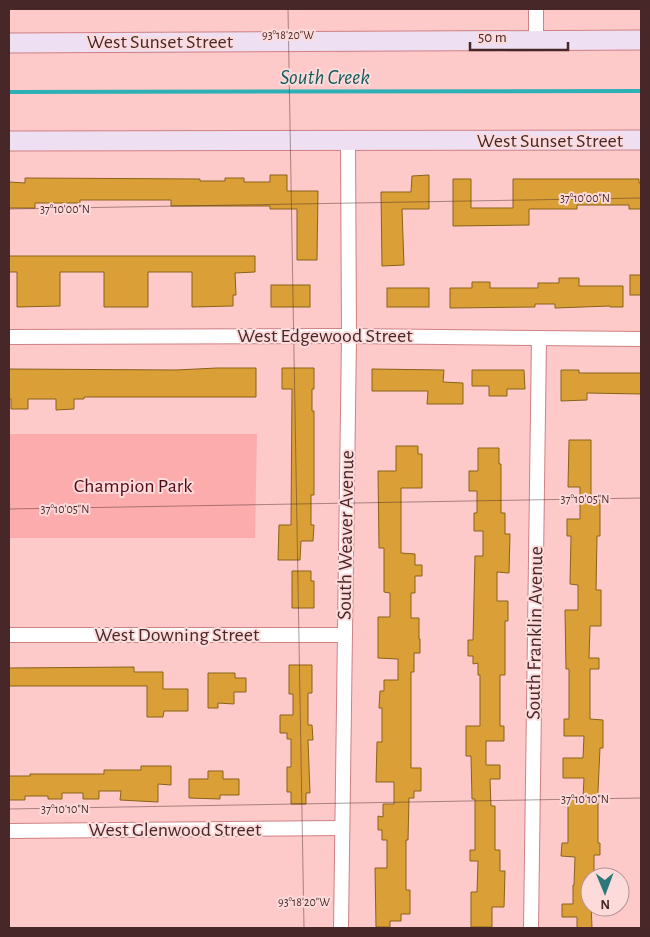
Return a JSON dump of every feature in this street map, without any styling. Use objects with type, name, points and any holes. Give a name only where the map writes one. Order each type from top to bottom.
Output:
[{"type":"main road","name":"West Sunset Street","points":[[9,43],[641,40]]},
{"type":"main road","name":"West Sunset Street","points":[[9,141],[641,140]]},
{"type":"street","points":[[536,9],[536,41]]},
{"type":"street","name":"South Weaver Avenue","points":[[341,928],[349,336],[348,141]]},
{"type":"street","name":"West Edgewood Street","points":[[9,336],[349,336],[641,339]]},
{"type":"street","name":"South Franklin Avenue","points":[[531,928],[539,338]]},
{"type":"street","name":"West Downing Street","points":[[9,635],[345,635]]},
{"type":"street","name":"West Glenwood Street","points":[[9,831],[342,828]]},
{"type":"green space","name":"Champion Park","points":[[9,434],[257,434],[255,538],[9,538]]},
{"type":"building","points":[[270,175],[287,175],[287,191],[318,191],[317,260],[297,260],[297,209],[270,209],[270,206],[171,206],[171,200],[80,200],[80,203],[35,203],[35,208],[9,208],[9,182],[25,183],[25,178],[200,179],[200,181],[225,181],[225,178],[244,178],[244,182],[270,182]]},
{"type":"building","points":[[429,175],[429,209],[402,209],[404,265],[382,266],[381,192],[411,192],[412,176]]},
{"type":"building","points":[[453,179],[471,179],[471,208],[513,208],[513,179],[639,179],[639,183],[641,183],[641,209],[629,209],[629,205],[577,205],[577,209],[529,209],[529,225],[453,226]]},
{"type":"building","points":[[9,256],[255,256],[255,272],[235,273],[236,295],[233,295],[233,306],[192,307],[192,272],[148,272],[148,307],[104,307],[104,272],[60,272],[60,306],[17,307],[17,272],[9,272]]},
{"type":"building","points":[[630,275],[641,275],[641,295],[630,295]]},
{"type":"building","points":[[559,278],[579,278],[579,286],[623,286],[623,307],[555,308],[555,304],[535,304],[535,307],[450,308],[450,288],[472,288],[472,282],[490,282],[490,288],[538,288],[538,283],[559,283]]},
{"type":"building","points":[[271,285],[310,285],[310,307],[271,307]]},
{"type":"building","points":[[387,288],[429,288],[429,307],[387,307]]},
{"type":"building","points":[[256,368],[256,397],[84,397],[84,399],[74,399],[74,409],[56,410],[56,399],[28,399],[28,409],[11,409],[11,399],[9,399],[9,369],[176,370]]},
{"type":"building","points":[[282,368],[314,368],[312,411],[314,411],[314,495],[311,495],[311,525],[314,525],[313,541],[301,541],[300,560],[278,560],[279,525],[291,525],[292,389],[282,389]]},
{"type":"building","points":[[372,369],[444,370],[443,382],[463,383],[463,404],[427,404],[428,391],[372,391]]},
{"type":"building","points":[[472,370],[524,370],[525,389],[507,389],[507,396],[489,396],[489,386],[472,386]]},
{"type":"building","points":[[561,370],[579,370],[579,373],[641,373],[641,394],[587,393],[587,400],[561,401]]},
{"type":"building","points":[[569,440],[591,440],[591,500],[600,500],[600,536],[597,536],[596,590],[601,590],[601,626],[590,626],[589,658],[599,658],[599,669],[590,669],[590,719],[603,720],[603,748],[600,748],[598,791],[598,843],[600,843],[600,855],[594,855],[594,867],[580,867],[580,917],[592,917],[592,928],[577,928],[577,917],[562,917],[562,904],[573,904],[574,885],[575,857],[561,856],[562,843],[568,843],[568,798],[583,798],[584,778],[563,778],[563,758],[583,758],[584,736],[564,736],[564,719],[569,719],[569,669],[566,669],[565,610],[578,610],[578,585],[570,584],[571,536],[567,536],[567,519],[580,519],[580,487],[568,487]]},
{"type":"building","points":[[396,446],[418,446],[418,454],[422,454],[422,488],[401,488],[401,553],[415,554],[415,565],[422,565],[422,576],[415,576],[415,593],[411,593],[411,618],[419,618],[420,653],[414,653],[414,672],[411,672],[411,768],[421,768],[421,791],[414,791],[414,798],[409,798],[408,840],[406,840],[406,890],[410,890],[410,914],[401,914],[401,921],[390,921],[390,927],[376,927],[375,868],[387,868],[387,840],[382,840],[382,830],[378,830],[378,816],[383,817],[383,804],[394,804],[394,782],[376,782],[377,742],[382,742],[382,708],[379,708],[380,691],[384,691],[384,680],[398,680],[398,659],[378,658],[378,617],[390,617],[390,593],[384,592],[384,548],[379,548],[378,471],[396,471]]},
{"type":"building","points":[[478,448],[499,448],[499,464],[501,464],[501,513],[505,513],[505,534],[510,534],[509,573],[497,572],[497,601],[508,601],[508,621],[505,621],[505,675],[500,675],[500,726],[504,726],[504,741],[486,741],[486,765],[500,765],[500,779],[490,779],[491,806],[495,806],[495,850],[500,850],[500,871],[505,871],[504,907],[492,907],[492,927],[471,927],[471,892],[477,892],[478,861],[470,861],[470,850],[475,850],[475,799],[472,799],[471,756],[466,756],[466,726],[480,726],[480,675],[478,675],[478,663],[473,664],[473,656],[468,656],[468,640],[473,640],[475,556],[483,556],[483,531],[474,531],[474,513],[477,513],[477,491],[469,491],[469,471],[478,471]]},
{"type":"building","points":[[292,571],[311,571],[311,581],[314,581],[314,608],[292,608]]},
{"type":"building","points":[[289,665],[312,665],[312,693],[308,693],[308,725],[312,725],[313,740],[308,740],[310,793],[306,793],[306,804],[291,804],[291,792],[287,792],[287,767],[291,767],[291,739],[287,739],[287,733],[280,733],[280,715],[293,715],[293,694],[289,694]]},
{"type":"building","points":[[134,667],[134,672],[163,672],[163,689],[188,689],[188,711],[164,711],[163,717],[147,717],[147,686],[9,686],[9,668]]},
{"type":"building","points":[[208,673],[235,673],[235,678],[246,678],[246,692],[234,692],[234,704],[218,703],[218,708],[208,708]]},
{"type":"building","points":[[141,766],[171,766],[171,785],[158,784],[158,802],[120,800],[121,791],[99,791],[99,799],[83,799],[83,793],[62,793],[62,799],[48,799],[48,796],[25,796],[25,800],[9,800],[9,776],[30,776],[30,774],[104,774],[104,770],[141,770]]},
{"type":"building","points":[[208,771],[223,771],[223,779],[239,779],[239,795],[220,795],[220,799],[189,798],[189,779],[208,779]]},
{"type":"waterway","name":"South Creek","points":[[9,92],[641,91]]}]
